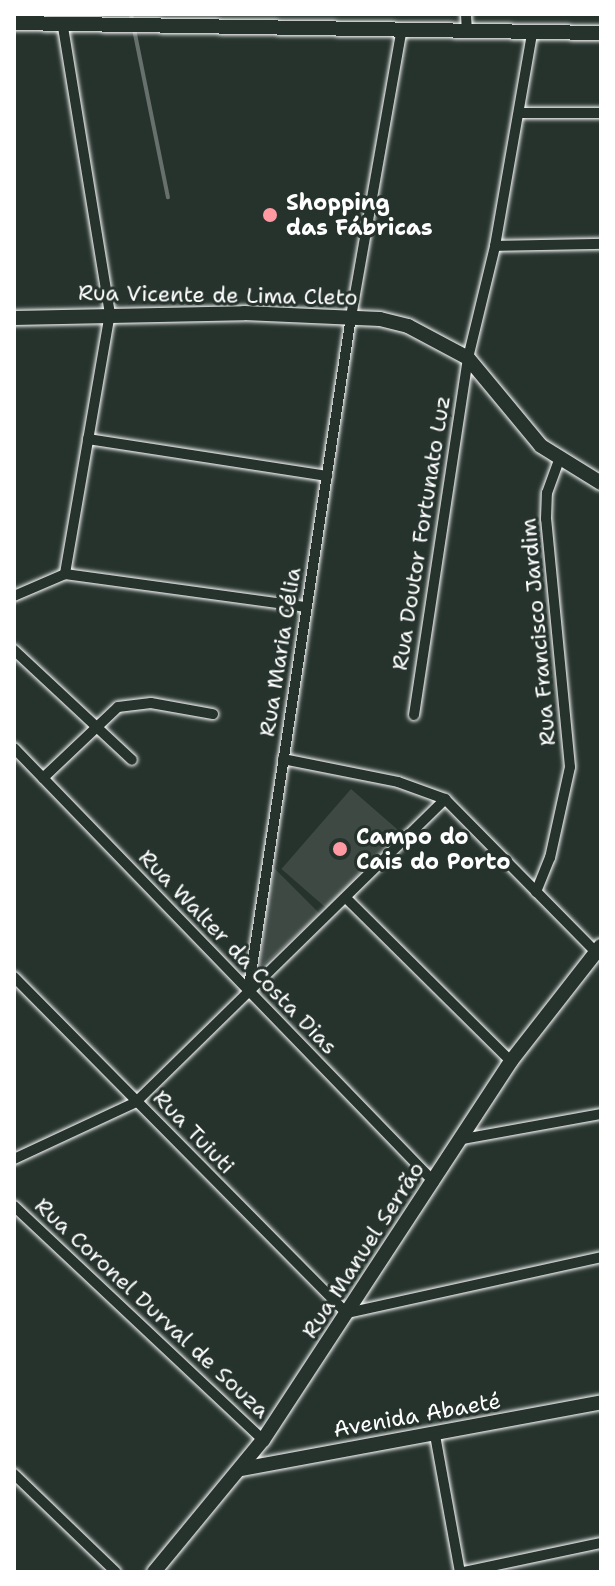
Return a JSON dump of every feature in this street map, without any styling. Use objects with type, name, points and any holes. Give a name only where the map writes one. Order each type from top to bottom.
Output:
[{"type":"street","points":[[466,14],[467,32]]},
{"type":"street","points":[[24,20],[63,27],[140,27],[170,21],[401,32],[601,33]]},
{"type":"street","points":[[63,27],[110,313],[65,574]]},
{"type":"street","name":"Rua Maria Célia","points":[[248,993],[351,317],[401,32]]},
{"type":"street","name":"Rua Doutor Fortunato Luz","points":[[414,715],[468,358],[495,246],[521,113],[532,33]]},
{"type":"street","points":[[521,113],[601,113]]},
{"type":"street","points":[[495,246],[601,244]]},
{"type":"street","name":"Rua Vicente de Lima Cleto","points":[[14,318],[110,313],[351,317],[408,326],[468,358],[514,418],[559,460],[601,483]]},
{"type":"street","points":[[88,439],[327,476]]},
{"type":"street","name":"Rua Francisco Jardim","points":[[536,892],[550,858],[570,767],[546,519],[547,493],[559,460]]},
{"type":"street","points":[[14,596],[65,574],[307,607]]},
{"type":"street","points":[[14,650],[132,760]]},
{"type":"street","points":[[43,778],[118,707],[136,702],[213,714]]},
{"type":"street","name":"Rua Walter da Costa Dias","points":[[14,748],[434,1182]]},
{"type":"street","points":[[283,759],[398,782],[445,799],[599,951]]},
{"type":"street","points":[[14,1159],[136,1102],[445,799]]},
{"type":"street","points":[[346,898],[511,1061]]},
{"type":"street","name":"Rua Manuel Serrão","points":[[154,1572],[263,1440],[463,1139],[511,1061],[599,951]]},
{"type":"street","name":"Rua Tuiuti","points":[[14,977],[347,1313]]},
{"type":"street","points":[[463,1139],[601,1114]]},
{"type":"street","name":"Rua Coronel Durval de Souza","points":[[14,1206],[263,1440]]},
{"type":"street","points":[[347,1313],[601,1257]]},
{"type":"street","name":"Avenida Abaeté","points":[[241,1469],[601,1402]]},
{"type":"street","points":[[435,1435],[462,1572],[601,1543]]},
{"type":"street","points":[[14,1474],[116,1572]]},
{"type":"shaded area","name":"Campo do Cais do Porto","points":[[351,789],[404,835],[334,915],[281,869]]},
{"type":"shaded area","points":[[271,865],[320,914],[259,969]]},
{"type":"waterway","points":[[131,14],[168,197]]},
{"type":"place","name":"Shopping das Fábricas","points":[[270,215]]},
{"type":"place","name":"Campo do Cais do Porto","points":[[340,849]]}]
